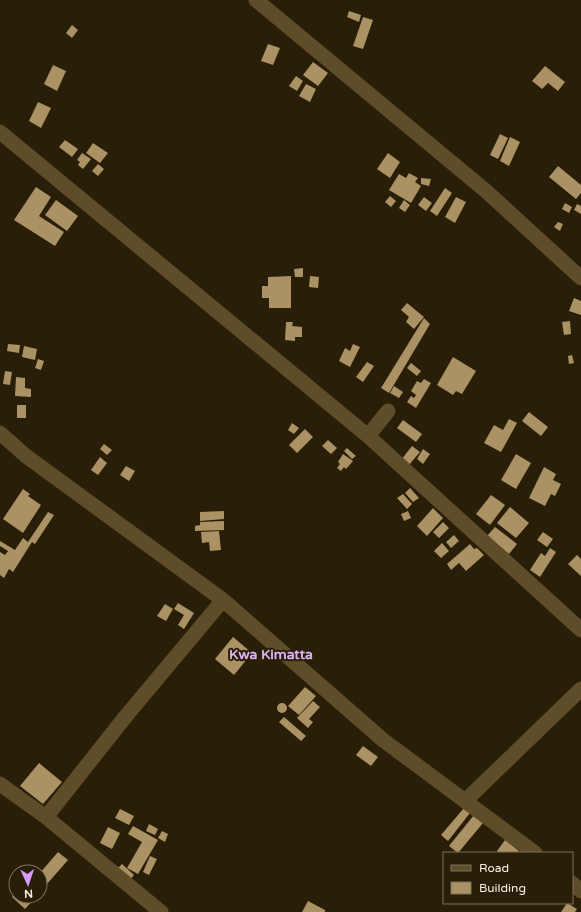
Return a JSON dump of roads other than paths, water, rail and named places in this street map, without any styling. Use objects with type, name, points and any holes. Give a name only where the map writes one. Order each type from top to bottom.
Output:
[{"type":"street","points":[[256,0],[486,191],[581,278]]},
{"type":"street","points":[[0,132],[368,436],[581,630]]},
{"type":"street","points":[[368,436],[388,411]]},
{"type":"street","points":[[0,433],[26,456],[223,600],[383,740],[534,852]]},
{"type":"street","points":[[46,817],[126,716],[223,600]]},
{"type":"street","points":[[465,801],[581,689]]},
{"type":"street","points":[[0,784],[46,817],[161,912]]},
{"type":"street","points":[[573,884],[581,891]]},
{"type":"district","name":"Kwa Kimatta","points":[[271,654]]}]
